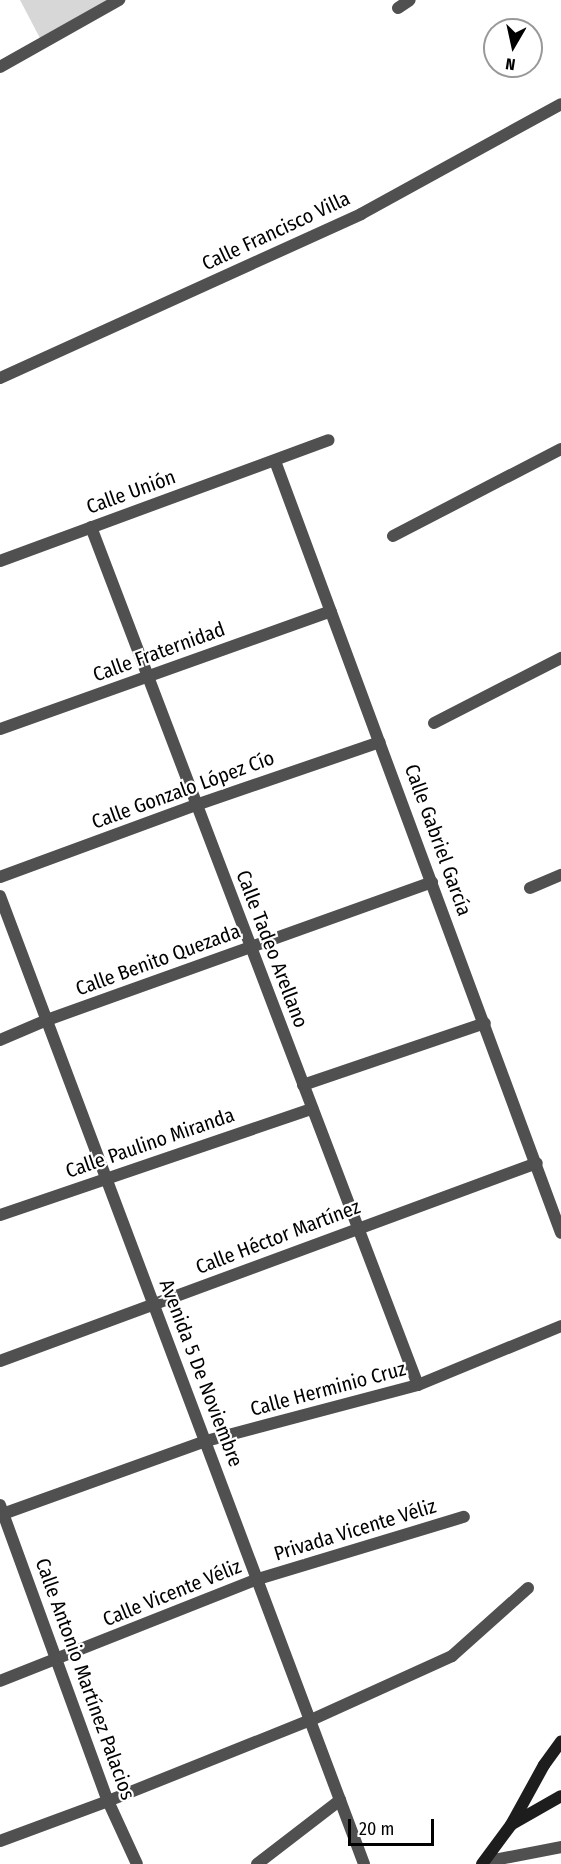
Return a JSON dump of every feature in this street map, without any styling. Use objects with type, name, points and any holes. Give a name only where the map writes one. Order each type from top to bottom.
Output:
[{"type":"main road","points":[[483,1863],[511,1825],[544,1765],[561,1742]]},
{"type":"main road","points":[[511,1825],[561,1796]]},
{"type":"street","points":[[0,67],[119,0]]},
{"type":"street","points":[[398,8],[410,0]]},
{"type":"street","name":"Calle Francisco Villa","points":[[0,378],[361,214],[561,104]]},
{"type":"street","name":"Calle Unión","points":[[0,561],[328,440]]},
{"type":"street","points":[[393,536],[561,449]]},
{"type":"street","name":"Calle Gabriel García","points":[[275,461],[537,1162],[561,1233]]},
{"type":"street","name":"Calle Tadeo Arellano","points":[[91,526],[418,1385]]},
{"type":"street","name":"Calle Fraternidad","points":[[0,729],[331,611]]},
{"type":"street","points":[[434,723],[561,658]]},
{"type":"street","name":"Calle Gonzalo López Cío","points":[[0,877],[196,805],[381,742]]},
{"type":"street","points":[[530,888],[561,875]]},
{"type":"street","name":"Calle Benito Quezada","points":[[0,1040],[47,1020],[432,882]]},
{"type":"street","name":"Avenida 5 De Noviembre","points":[[0,896],[108,1178],[364,1864]]},
{"type":"street","points":[[303,1085],[485,1023]]},
{"type":"street","name":"Calle Paulino Miranda","points":[[0,1215],[312,1109]]},
{"type":"street","name":"Calle Héctor Martínez","points":[[0,1361],[537,1162]]},
{"type":"street","name":"Calle Herminio Cruz","points":[[1,1511],[206,1441],[418,1385],[561,1326]]},
{"type":"street","name":"Calle Antonio Martínez Palacios","points":[[1,1511],[108,1801],[137,1864]]},
{"type":"street","name":"Privada Vicente Véliz","points":[[258,1579],[464,1517]]},
{"type":"street","name":"Calle Vicente Véliz","points":[[0,1681],[258,1579]]},
{"type":"street","points":[[0,1841],[108,1801],[311,1720],[452,1656],[528,1588]]},
{"type":"street","points":[[257,1864],[340,1800]]},
{"type":"street","points":[[483,1863],[561,1847]]},
{"type":"shaded area","points":[[20,0],[117,0],[42,42]]}]
